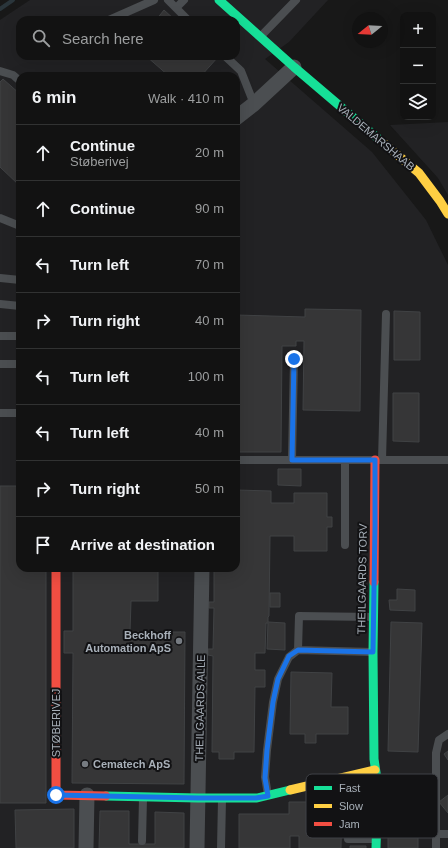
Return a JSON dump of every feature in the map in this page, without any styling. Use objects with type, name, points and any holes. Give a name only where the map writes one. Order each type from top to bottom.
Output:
[{"type":"street","name":"VALDEMARSHAAB","points":[[219,0],[237,16]]},
{"type":"street","name":"VALDEMARSHAAB","points":[[240,18],[294,67],[419,173],[440,200],[448,214]]},
{"type":"street","points":[[240,115],[294,67]]},
{"type":"street","name":"THEILGAARDS TORV","points":[[375,774],[373,617],[375,526],[379,460]]},
{"type":"street","name":"STØBERIVEJ","points":[[56,572],[56,795],[87,795]]},
{"type":"street","name":"THEILGAARDS ALLE","points":[[197,848],[202,572]]},
{"type":"street","points":[[358,774],[374,770]]},
{"type":"street","points":[[86,848],[87,795],[256,798],[306,787]]},
{"type":"lane","points":[[118,16],[154,0]]},
{"type":"lane","points":[[168,0],[184,16]]},
{"type":"lane","points":[[176,8],[184,0]]},
{"type":"lane","points":[[261,37],[296,0]]},
{"type":"lane","points":[[229,60],[241,71],[254,104]]},
{"type":"lane","points":[[0,71],[13,74],[16,77]]},
{"type":"lane","points":[[0,218],[16,224]]},
{"type":"lane","points":[[0,278],[16,280]]},
{"type":"lane","points":[[0,304],[16,306]]},
{"type":"lane","points":[[379,460],[386,314]]},
{"type":"lane","points":[[0,336],[16,336]]},
{"type":"lane","points":[[292,460],[294,359]]},
{"type":"lane","points":[[0,364],[16,364]]},
{"type":"lane","points":[[0,413],[16,413]]},
{"type":"lane","points":[[240,460],[448,460]]},
{"type":"lane","points":[[345,460],[345,545]]},
{"type":"lane","points":[[298,650],[299,616],[373,617]]},
{"type":"lane","points":[[268,796],[265,778],[273,702],[278,679],[289,656],[298,650],[373,652]]},
{"type":"lane","points":[[436,774],[436,753],[439,740],[448,734]]},
{"type":"lane","points":[[142,841],[143,796]]},
{"type":"lane","points":[[221,848],[222,798]]},
{"type":"lane","points":[[348,839],[376,843]]},
{"type":"shaded area","points":[[30,0],[328,0],[289,42],[265,59],[372,152],[426,220],[448,265],[448,848],[0,848],[0,20]]},
{"type":"shaded area","points":[[448,122],[448,195],[438,178],[390,125]]},
{"type":"building","points":[[164,10],[171,16],[159,16]]},
{"type":"building","points":[[151,60],[215,60],[205,72],[164,72]]},
{"type":"building","points":[[3,79],[16,90],[16,182],[0,167],[0,82]]},
{"type":"building","points":[[305,309],[361,310],[360,411],[303,410],[304,341],[296,341],[296,346],[282,346],[281,452],[240,452],[240,315],[305,317]]},
{"type":"building","points":[[394,311],[420,312],[420,360],[394,360]]},
{"type":"building","points":[[393,393],[419,393],[419,442],[393,441]]},
{"type":"building","points":[[278,469],[301,469],[301,486],[278,485]]},
{"type":"building","points":[[0,486],[16,486],[16,572],[46,572],[46,803],[0,803]]},
{"type":"building","points":[[240,490],[271,491],[271,503],[294,503],[294,493],[327,493],[327,517],[332,517],[332,527],[327,527],[327,551],[294,551],[294,536],[270,536],[268,622],[285,623],[285,650],[267,649],[268,623],[266,623],[265,653],[255,653],[255,670],[265,670],[265,687],[255,687],[254,752],[234,752],[234,759],[219,759],[219,752],[212,752],[213,656],[208,655],[208,649],[213,649],[214,608],[209,608],[209,602],[214,602],[214,572],[240,572]]},
{"type":"building","points":[[73,572],[158,572],[158,601],[131,601],[130,632],[185,632],[184,784],[72,783],[73,653],[64,653],[64,631],[73,631]]},
{"type":"building","points":[[397,589],[415,590],[415,611],[390,610],[389,600],[397,600]]},
{"type":"building","points":[[270,593],[280,593],[280,607],[270,607]]},
{"type":"building","points":[[391,622],[422,623],[418,752],[388,751]]},
{"type":"building","points":[[291,672],[332,673],[331,707],[348,707],[348,734],[316,734],[316,743],[305,743],[305,734],[290,734]]},
{"type":"building","points":[[448,751],[448,760],[444,754]]},
{"type":"building","points":[[448,795],[448,813],[439,802]]},
{"type":"building","points":[[289,802],[306,802],[306,838],[341,838],[341,848],[299,848],[299,836],[290,836],[290,848],[239,848],[239,814],[289,814]]},
{"type":"building","points":[[74,809],[74,848],[16,848],[15,810]]},
{"type":"building","points":[[100,811],[129,811],[129,844],[155,844],[155,812],[184,813],[184,848],[99,848]]},
{"type":"building","points":[[388,838],[418,838],[418,848],[388,848]]},
{"type":"building","points":[[350,846],[366,846],[366,848],[350,848]]},
{"type":"waterway","points":[[0,9],[13,0]]},
{"type":"traffic: fast","points":[[219,0],[237,16]]},
{"type":"traffic: fast","points":[[240,19],[381,141]]},
{"type":"traffic: fast","points":[[374,582],[374,759],[376,774]]},
{"type":"traffic: fast","points":[[106,796],[257,798],[290,790]]},
{"type":"traffic: fast","points":[[376,838],[376,848]]},
{"type":"traffic: slow","points":[[381,141],[419,173],[448,214]]},
{"type":"traffic: slow","points":[[358,774],[375,770]]},
{"type":"traffic: slow","points":[[290,790],[306,786]]},
{"type":"traffic: jam","points":[[374,582],[375,460]]},
{"type":"traffic: jam","points":[[56,572],[56,795],[106,796]]},
{"type":"place","name":"Beckhoff Automation ApS","points":[[179,641]]},
{"type":"place","name":"Cematech ApS","points":[[85,764]]},
{"type":"route","points":[[56,795],[198,798],[256,798],[268,796],[265,778],[273,702],[278,679],[289,656],[298,650],[373,652],[375,460],[292,460],[294,359]]}]
